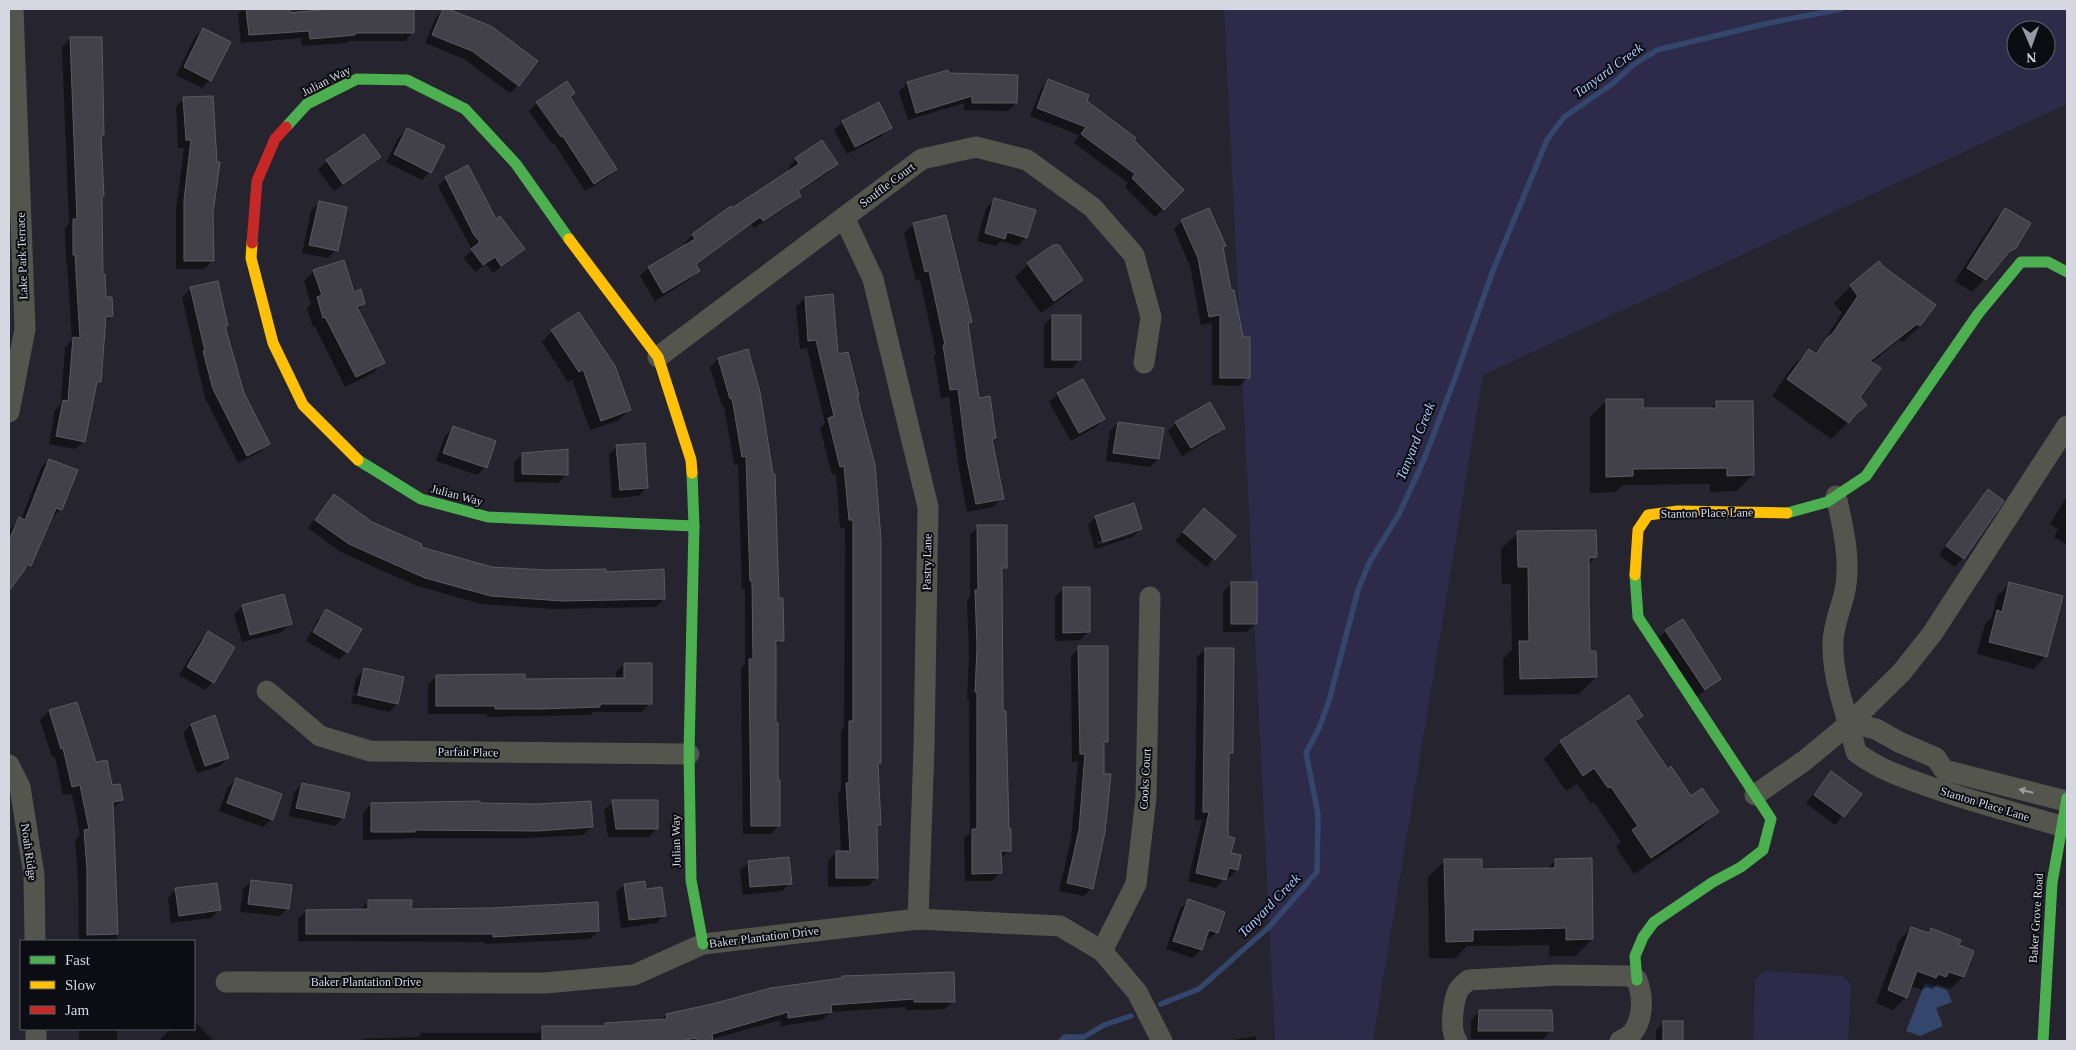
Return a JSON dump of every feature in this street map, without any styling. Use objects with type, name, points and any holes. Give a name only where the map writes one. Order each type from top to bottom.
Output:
[{"type":"street","name":"Lake Park Terrace","points":[[9,412],[25,329],[13,9]]},
{"type":"street","name":"Julian Way","points":[[694,526],[488,517],[421,499],[362,464],[303,404],[273,343],[251,258],[257,181],[275,139],[307,104],[357,78],[407,80],[465,109],[516,164],[553,218],[658,357],[691,460],[694,526],[689,754],[691,880],[703,944]]},
{"type":"street","name":"Souffle Court","points":[[658,357],[922,159],[976,147],[1027,160],[1092,207],[1134,255],[1151,317],[1144,363]]},
{"type":"street","name":"Pastry Lane","points":[[844,217],[873,279],[928,507],[924,748],[918,919]]},
{"type":"street","name":"Stanton Place Lane","points":[[1637,980],[1635,956],[1643,937],[1654,922],[1713,882],[1741,868],[1763,850],[1770,819],[1638,618],[1635,576],[1638,530],[1648,515],[1678,511],[1786,513],[1827,502],[1866,476],[1978,314],[2021,262],[2048,262],[2067,272]]},
{"type":"street","points":[[1755,795],[1850,724],[1901,673],[1932,634],[2067,426]]},
{"type":"street","points":[[1836,496],[1841,518],[1847,567],[1844,595],[1835,623],[1833,644],[1835,674],[1840,699],[1850,724]]},
{"type":"street","name":"Cooks Court","points":[[1102,951],[1136,884],[1146,797],[1150,598]]},
{"type":"street","name":"Parfait Place","points":[[266,691],[320,736],[370,751],[689,754]]},
{"type":"street","name":"Stanton Place Lane","points":[[1850,724],[1868,740],[1928,772],[1944,770],[2067,800]]},
{"type":"street","name":"Stanton Place Lane","points":[[1850,724],[1856,752],[1877,766],[1977,803],[2061,826]]},
{"type":"street","name":"Noah Ridge","points":[[9,765],[20,787],[34,875],[34,940]]},
{"type":"street","name":"Baker Grove Road","points":[[2043,1041],[2052,883],[2067,800]]},
{"type":"street","name":"Baker Plantation Drive","points":[[226,982],[545,983],[634,975],[703,944],[918,919],[1060,926],[1102,951],[1137,992],[1162,1041]]},
{"type":"street","points":[[1458,1041],[1455,1039],[1452,1026],[1454,1007],[1458,989],[1469,980],[1556,975],[1629,976],[1637,980],[1642,994],[1641,1014],[1633,1032],[1620,1041]]},
{"type":"shaded area","points":[[1224,9],[2067,9],[2067,104],[1483,375],[1373,1041],[1275,1041]]},
{"type":"shaded area","points":[[1764,971],[1843,976],[1851,985],[1848,1041],[1753,1041],[1755,980]]},
{"type":"water","points":[[1925,983],[1947,990],[1952,1002],[1936,1008],[1943,1026],[1920,1036],[1906,1031]]},
{"type":"building","points":[[246,9],[290,9],[290,13],[330,9],[414,9],[414,33],[355,33],[355,35],[310,39],[309,31],[249,35]]},
{"type":"building","points":[[443,9],[448,9],[491,26],[538,61],[519,86],[472,51],[432,35]]},
{"type":"building","points":[[203,28],[231,42],[211,81],[184,67]]},
{"type":"building","points":[[70,37],[102,37],[104,135],[101,135],[104,196],[102,196],[103,274],[105,274],[106,297],[112,297],[113,316],[106,317],[101,382],[97,382],[85,442],[56,436],[63,400],[68,401],[73,337],[80,338],[75,255],[73,255],[73,219],[77,219]]},
{"type":"building","points":[[948,70],[949,73],[1018,75],[1017,103],[972,103],[972,96],[916,113],[907,82]]},
{"type":"building","points":[[1048,79],[1089,95],[1087,101],[1136,138],[1134,140],[1184,190],[1164,210],[1132,178],[1135,174],[1081,134],[1086,127],[1037,108]]},
{"type":"building","points":[[567,81],[575,93],[570,97],[617,169],[594,184],[562,135],[561,137],[536,102]]},
{"type":"building","points":[[213,96],[217,162],[220,162],[213,213],[214,261],[184,261],[184,200],[191,140],[186,140],[183,97]]},
{"type":"building","points":[[879,102],[892,128],[855,147],[842,121]]},
{"type":"building","points":[[407,128],[445,146],[431,173],[394,154]]},
{"type":"building","points":[[364,134],[381,157],[343,184],[326,160]]},
{"type":"building","points":[[822,140],[838,164],[798,191],[801,196],[763,221],[760,217],[696,264],[700,271],[663,293],[648,267],[695,239],[692,234],[731,206],[732,208],[799,164],[795,158]]},
{"type":"building","points":[[468,165],[496,219],[500,216],[525,249],[501,266],[495,257],[483,265],[471,249],[480,242],[474,235],[445,177]]},
{"type":"building","points":[[994,198],[1036,210],[1027,238],[1007,232],[1005,239],[985,233]]},
{"type":"building","points":[[319,201],[347,207],[338,251],[309,245]]},
{"type":"building","points":[[1209,208],[1226,246],[1223,247],[1231,290],[1234,290],[1243,337],[1250,337],[1250,378],[1220,378],[1220,315],[1209,317],[1198,258],[1181,220]]},
{"type":"building","points":[[2005,208],[2031,223],[2016,248],[2009,252],[1986,280],[1967,268]]},
{"type":"building","points":[[946,215],[972,322],[968,323],[979,398],[990,396],[996,438],[992,439],[1004,499],[976,504],[967,460],[958,389],[950,390],[943,345],[945,345],[929,271],[925,272],[913,223]]},
{"type":"building","points":[[1053,245],[1059,245],[1083,280],[1054,301],[1027,263]]},
{"type":"building","points":[[344,260],[354,292],[361,289],[365,304],[357,307],[385,363],[356,377],[325,317],[323,318],[317,297],[322,295],[313,270]]},
{"type":"building","points":[[1879,261],[1884,267],[1936,305],[1920,326],[1917,324],[1870,361],[1881,368],[1860,397],[1867,405],[1849,423],[1787,379],[1809,349],[1816,354],[1858,296],[1850,285]]},
{"type":"building","points":[[218,281],[228,326],[225,326],[244,393],[270,444],[247,456],[213,389],[190,287]]},
{"type":"building","points":[[833,294],[838,354],[848,352],[875,465],[881,539],[881,763],[878,763],[881,825],[877,825],[878,878],[836,878],[836,851],[850,851],[846,783],[849,783],[849,721],[853,721],[853,520],[849,520],[844,466],[840,467],[828,418],[834,416],[816,340],[808,341],[805,297]]},
{"type":"building","points":[[579,312],[615,366],[631,410],[601,421],[583,369],[579,372],[551,330]]},
{"type":"building","points":[[1052,315],[1081,315],[1081,360],[1052,360]]},
{"type":"building","points":[[748,349],[760,392],[773,474],[775,474],[779,598],[783,598],[784,641],[776,641],[776,723],[778,723],[780,826],[751,826],[749,659],[753,659],[752,581],[750,581],[746,456],[742,457],[732,398],[730,399],[718,358]]},
{"type":"building","points":[[1083,379],[1105,419],[1079,433],[1057,393]]},
{"type":"building","points":[[1606,399],[1643,399],[1643,408],[1716,408],[1716,401],[1753,401],[1754,475],[1727,476],[1727,468],[1633,469],[1633,476],[1606,477]]},
{"type":"building","points":[[1210,402],[1225,428],[1191,448],[1175,422]]},
{"type":"building","points":[[1118,422],[1164,428],[1159,459],[1113,453]]},
{"type":"building","points":[[453,426],[496,441],[487,468],[443,453]]},
{"type":"building","points":[[645,443],[648,488],[620,490],[616,445]]},
{"type":"building","points":[[568,449],[568,475],[522,474],[522,453]]},
{"type":"building","points":[[49,459],[78,470],[62,510],[56,508],[31,566],[28,565],[9,591],[9,540],[19,517],[25,520]]},
{"type":"building","points":[[1988,489],[2004,501],[1964,559],[1946,546]]},
{"type":"building","points":[[334,494],[372,522],[422,544],[421,547],[492,567],[548,570],[606,569],[606,572],[664,569],[665,599],[562,601],[491,596],[425,578],[349,544],[315,520]]},
{"type":"building","points":[[1134,503],[1142,529],[1103,542],[1095,516]]},
{"type":"building","points":[[1204,508],[1236,536],[1215,560],[1183,532]]},
{"type":"building","points":[[977,525],[1007,525],[1007,568],[1002,568],[1003,711],[1006,711],[1011,851],[1001,851],[1002,873],[972,874],[972,829],[977,829],[977,692],[975,692],[977,648],[975,590],[978,590]]},
{"type":"building","points":[[1596,530],[1597,557],[1589,558],[1589,595],[1590,651],[1596,651],[1597,677],[1520,679],[1519,641],[1529,641],[1528,567],[1518,567],[1517,531]]},
{"type":"building","points":[[1231,582],[1257,582],[1257,624],[1231,624]]},
{"type":"building","points":[[2009,582],[2063,596],[2047,657],[1989,642],[1997,610],[2002,612]]},
{"type":"building","points":[[1063,587],[1090,587],[1090,632],[1063,633]]},
{"type":"building","points":[[284,594],[292,624],[250,635],[242,605]]},
{"type":"building","points":[[326,609],[362,629],[348,653],[313,632]]},
{"type":"building","points":[[1683,619],[1721,679],[1705,690],[1665,630]]},
{"type":"building","points":[[208,631],[235,647],[214,683],[187,667]]},
{"type":"building","points":[[1078,646],[1108,646],[1108,742],[1104,742],[1104,774],[1111,774],[1105,832],[1093,889],[1067,883],[1079,830],[1085,754],[1080,754]]},
{"type":"building","points":[[1205,648],[1234,648],[1233,753],[1229,753],[1228,836],[1235,838],[1231,853],[1241,855],[1238,870],[1229,868],[1226,880],[1196,873],[1209,812],[1203,812]]},
{"type":"building","points":[[624,663],[652,663],[652,704],[600,704],[600,707],[541,709],[495,709],[495,706],[436,706],[436,675],[525,674],[525,679],[624,678]]},
{"type":"building","points":[[364,668],[404,677],[398,704],[358,695]]},
{"type":"building","points":[[1629,695],[1643,716],[1635,721],[1668,769],[1671,766],[1691,796],[1702,788],[1719,812],[1651,858],[1632,830],[1638,826],[1611,787],[1608,788],[1594,768],[1583,776],[1560,741]]},
{"type":"building","points":[[77,702],[96,762],[107,760],[112,785],[120,784],[123,800],[113,802],[118,934],[87,935],[87,870],[84,830],[89,829],[80,785],[72,787],[63,748],[61,749],[49,710]]},
{"type":"building","points":[[215,715],[229,758],[205,766],[191,724]]},
{"type":"building","points":[[1831,771],[1862,794],[1844,817],[1814,795]]},
{"type":"building","points":[[236,778],[282,794],[273,820],[227,803]]},
{"type":"building","points":[[302,783],[350,793],[344,818],[296,808]]},
{"type":"building","points":[[612,800],[658,800],[658,829],[616,829]]},
{"type":"building","points":[[480,801],[480,803],[537,804],[591,801],[593,827],[537,831],[415,830],[415,832],[371,832],[371,803]]},
{"type":"building","points":[[789,857],[792,884],[750,887],[748,861]]},
{"type":"building","points":[[1592,858],[1593,939],[1566,940],[1566,928],[1473,930],[1473,941],[1446,942],[1444,859],[1482,859],[1482,869],[1555,868],[1555,859]]},
{"type":"building","points":[[251,880],[292,885],[289,909],[248,904]]},
{"type":"building","points":[[645,881],[646,889],[662,887],[666,916],[629,920],[624,884]]},
{"type":"building","points":[[217,883],[221,910],[179,916],[175,888]]},
{"type":"building","points":[[1188,899],[1225,912],[1218,933],[1209,930],[1202,950],[1173,941]]},
{"type":"building","points":[[368,900],[412,900],[411,909],[492,908],[598,902],[599,931],[493,937],[493,934],[306,934],[306,910],[368,909]]},
{"type":"building","points":[[1911,927],[1929,933],[1931,928],[1961,940],[1959,945],[1974,951],[1964,977],[1949,972],[1946,977],[1938,974],[1936,978],[1917,971],[1907,998],[1888,990]]},
{"type":"building","points":[[954,972],[955,1002],[914,1002],[914,999],[831,1005],[832,1012],[788,1018],[788,1012],[712,1034],[713,1041],[696,1041],[696,1038],[680,1041],[542,1041],[542,1026],[605,1026],[605,1023],[667,1019],[666,1014],[771,988],[842,978],[842,976]]},
{"type":"building","points":[[1479,1010],[1552,1010],[1553,1031],[1478,1031]]},
{"type":"building","points":[[1663,1021],[1683,1021],[1683,1041],[1663,1041]]},
{"type":"waterway","name":"Tanyard Creek","points":[[1161,1004],[1199,989],[1270,926],[1317,872],[1318,814],[1306,753],[1319,728],[1329,701],[1358,590],[1369,563],[1399,514],[1423,462],[1492,273],[1547,140],[1564,117],[1612,84],[1633,65],[1657,50],[1769,23],[1841,9]]},
{"type":"waterway","name":"Tanyard Creek","points":[[1061,1041],[1065,1037],[1084,1037],[1104,1025],[1131,1016]]},
{"type":"traffic: fast","points":[[286,127],[307,104],[357,79],[407,80],[465,109],[516,164],[569,239]]},
{"type":"traffic: fast","points":[[1787,513],[1827,502],[1866,476],[1978,314],[2021,262],[2048,262],[2067,272]]},
{"type":"traffic: fast","points":[[358,460],[421,499],[488,517],[694,526]]},
{"type":"traffic: fast","points":[[692,473],[694,526],[689,754],[691,880],[703,944]]},
{"type":"traffic: fast","points":[[1635,575],[1638,617],[1771,819],[1763,850],[1741,867],[1713,882],[1654,922],[1643,937],[1635,956],[1637,980]]},
{"type":"traffic: fast","points":[[2043,1041],[2052,883],[2067,798]]},
{"type":"traffic: slow","points":[[569,239],[658,357],[691,460],[692,473]]},
{"type":"traffic: slow","points":[[252,243],[251,258],[273,343],[303,405],[358,460]]},
{"type":"traffic: slow","points":[[1635,575],[1638,530],[1648,515],[1678,511],[1787,513]]},
{"type":"traffic: jam","points":[[252,243],[257,181],[275,139],[286,127]]}]
